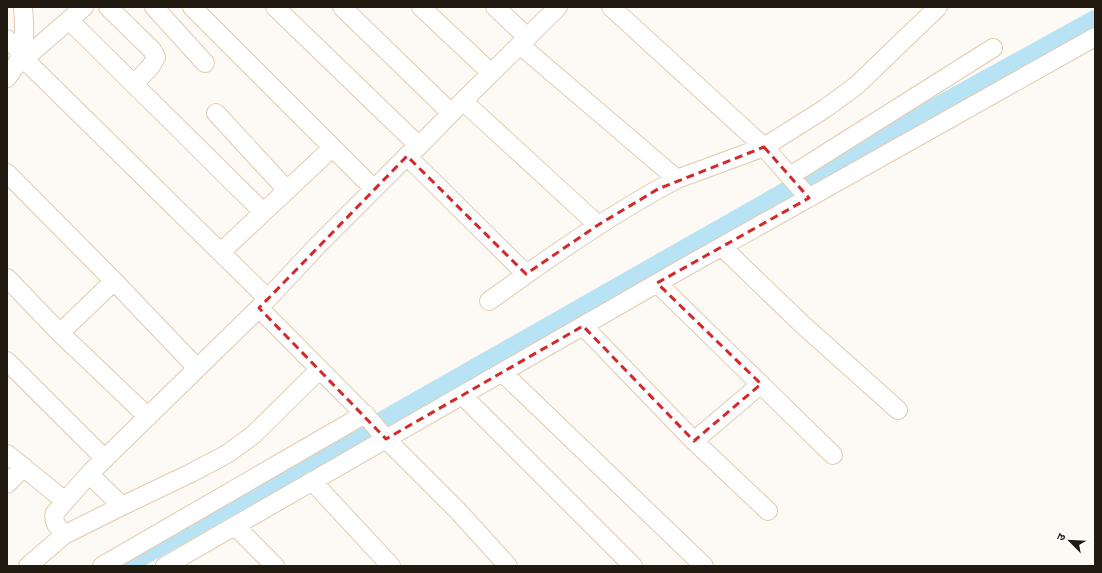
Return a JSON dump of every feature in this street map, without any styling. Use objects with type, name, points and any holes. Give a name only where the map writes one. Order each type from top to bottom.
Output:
[{"type":"street","points":[[17,64],[24,37],[23,7]]},
{"type":"street","points":[[17,64],[84,7]]},
{"type":"street","points":[[108,7],[152,50],[156,57],[151,66],[134,84]]},
{"type":"street","points":[[154,7],[206,63]]},
{"type":"street","points":[[192,7],[374,190]]},
{"type":"street","points":[[275,7],[413,151],[526,274]]},
{"type":"street","points":[[342,7],[457,107],[598,225]]},
{"type":"street","points":[[421,7],[491,73]]},
{"type":"street","points":[[495,7],[524,41],[677,179]]},
{"type":"street","points":[[64,535],[54,522],[53,517],[89,474],[263,303],[317,246],[558,7]]},
{"type":"street","points":[[611,7],[764,147],[809,198]]},
{"type":"street","points":[[489,301],[598,225],[658,189],[677,179],[764,147],[826,108],[857,86],[938,7]]},
{"type":"street","points":[[69,20],[264,212]]},
{"type":"street","points":[[167,566],[384,437],[462,395],[722,246],[1095,37]]},
{"type":"street","points":[[7,39],[17,64],[221,252],[320,369],[368,417],[384,437],[458,510],[508,566]]},
{"type":"street","points":[[790,176],[993,48]]},
{"type":"street","points":[[216,113],[287,190]]},
{"type":"street","points":[[221,252],[332,148]]},
{"type":"street","points":[[7,173],[114,281],[196,368]]},
{"type":"street","points":[[722,246],[803,325],[898,410]]},
{"type":"street","points":[[7,278],[60,333],[148,417]]},
{"type":"street","points":[[60,333],[114,281]]},
{"type":"street","points":[[657,283],[833,455]]},
{"type":"street","points":[[583,326],[694,441],[768,511]]},
{"type":"street","points":[[7,361],[105,459]]},
{"type":"street","points":[[28,566],[64,535],[227,454],[254,435],[320,369]]},
{"type":"street","points":[[502,372],[704,566]]},
{"type":"street","points":[[694,441],[761,384]]},
{"type":"street","points":[[462,395],[632,566]]},
{"type":"street","points":[[102,566],[368,417]]},
{"type":"street","points":[[7,454],[65,501]]},
{"type":"street","points":[[7,484],[24,467]]},
{"type":"street","points":[[89,474],[122,506]]},
{"type":"street","points":[[312,481],[391,566]]},
{"type":"street","points":[[235,526],[275,566]]},
{"type":"highlighted area","points":[[764,147],[809,198],[657,283],[761,384],[694,441],[583,326],[386,439],[259,308],[407,156],[526,274],[598,225],[658,189]]},
{"type":"waterway","points":[[126,566],[884,135],[1095,19]]}]
